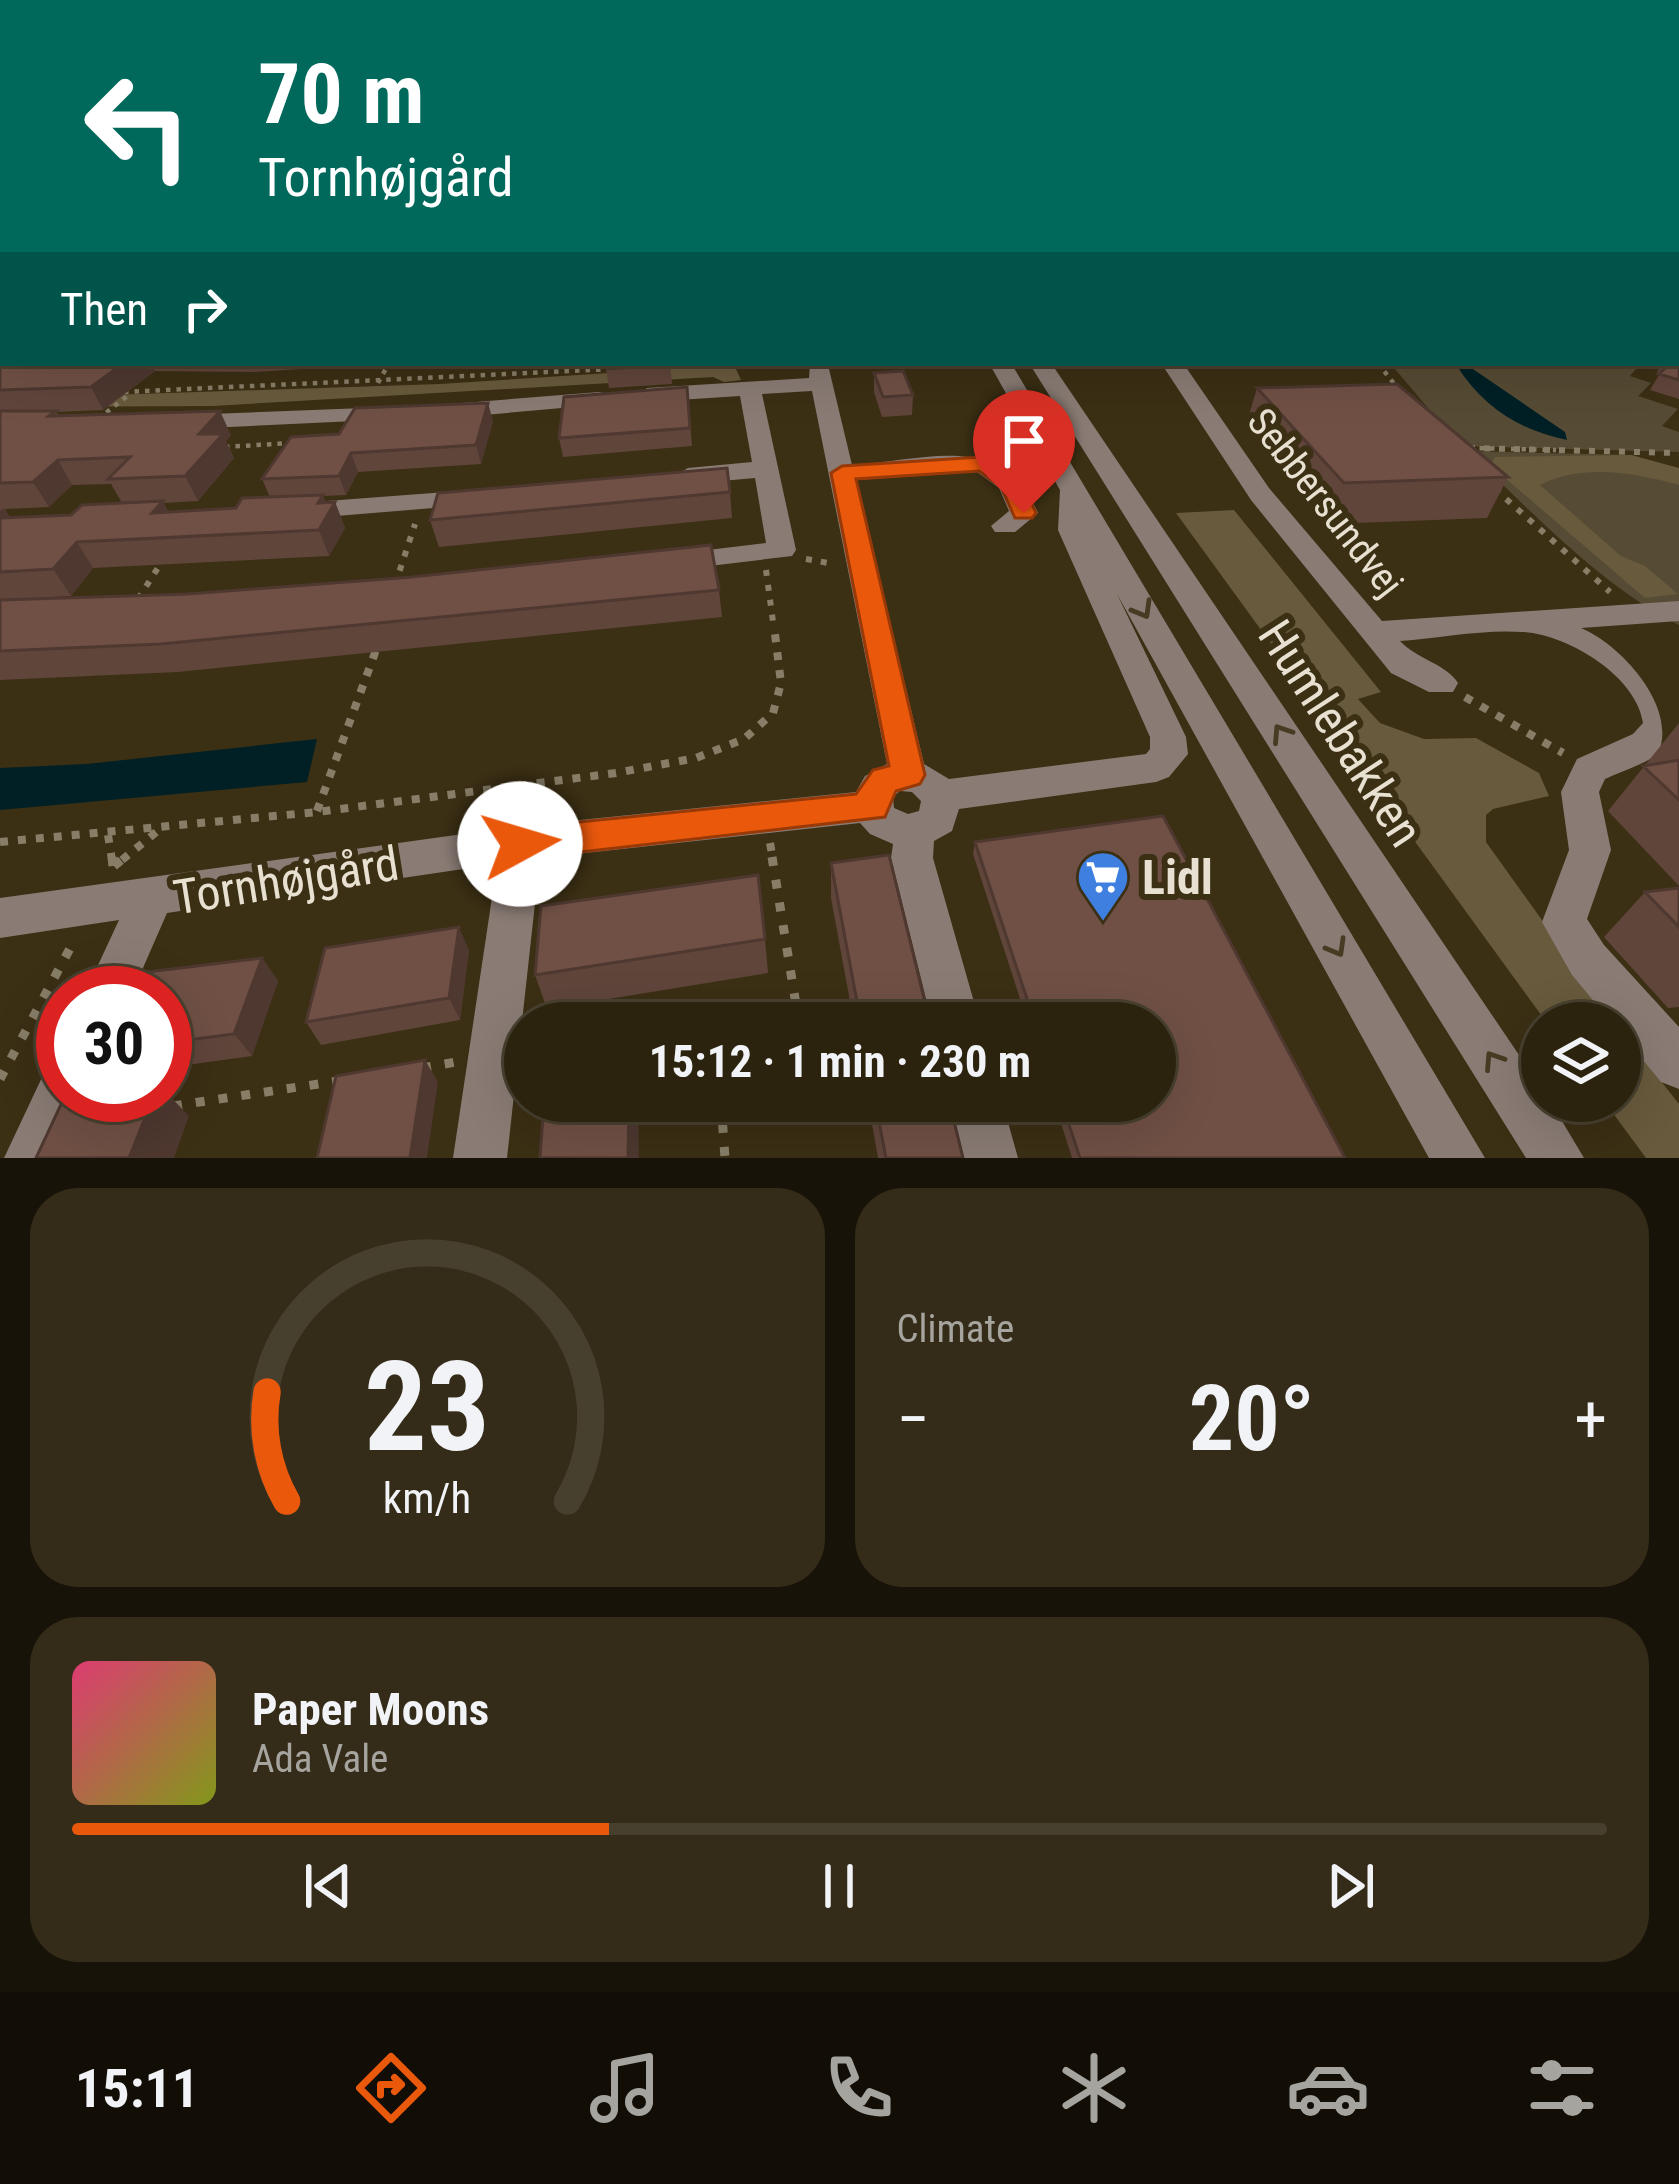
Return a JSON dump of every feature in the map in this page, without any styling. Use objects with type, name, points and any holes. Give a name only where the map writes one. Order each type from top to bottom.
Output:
[{"type":"street","points":[[1002,366],[1458,1158]]},
{"type":"street","name":"Humlebakken","points":[[1042,366],[1557,1158]]},
{"type":"street","name":"Sebbersundvej","points":[[1174,366],[1260,494],[1374,632],[1402,665],[1442,683]]},
{"type":"street","points":[[156,423],[441,412],[749,388],[819,373],[863,563],[925,785],[938,819],[914,832],[887,825],[872,806],[885,780],[925,785],[1156,767],[1169,754],[1168,737],[1072,530],[1073,488]]},
{"type":"street","points":[[645,564],[782,550],[749,388]]},
{"type":"street","points":[[842,473],[981,464],[998,470],[1012,485],[1024,513],[1005,526]]},
{"type":"street","points":[[650,480],[764,469]]},
{"type":"street","points":[[268,512],[490,496]]},
{"type":"street","name":"Sebbersundvej","points":[[1374,632],[1679,611]]},
{"type":"street","points":[[1523,620],[1610,654],[1642,680],[1662,706],[1662,727],[1646,744],[1590,769],[1580,792],[1590,850],[1564,922],[1588,961],[1679,1064]]},
{"type":"street","name":"Tornhøjgård","points":[[121,966],[152,898],[520,844],[872,806]]},
{"type":"street","points":[[914,832],[912,858],[950,1002]]},
{"type":"street","points":[[481,1158],[520,844]]},
{"type":"street","points":[[0,918],[152,898]]},
{"type":"street","points":[[31,1158],[48,1122]]},
{"type":"street","points":[[982,1122],[992,1158]]},
{"type":"path","points":[[378,383],[387,366]]},
{"type":"path","points":[[110,392],[378,383],[631,366]]},
{"type":"path","points":[[1380,366],[1402,394]]},
{"type":"path","points":[[93,423],[132,392]]},
{"type":"path","points":[[1469,464],[1454,448],[1679,453]]},
{"type":"path","points":[[1485,479],[1635,613]]},
{"type":"path","points":[[393,590],[422,503]]},
{"type":"path","points":[[133,607],[176,546]]},
{"type":"path","points":[[0,842],[109,835],[317,811],[657,765],[725,749],[757,730],[775,711],[782,689],[766,560],[782,550],[790,556],[845,566],[863,563]]},
{"type":"path","points":[[317,811],[382,630]]},
{"type":"path","points":[[1442,683],[1590,769]]},
{"type":"path","points":[[766,818],[796,1002]]},
{"type":"path","points":[[0,1079],[113,866],[163,826]]},
{"type":"path","points":[[109,835],[113,866]]},
{"type":"path","points":[[399,1071],[494,1056]]},
{"type":"path","points":[[192,1104],[352,1079]]},
{"type":"path","points":[[722,1122],[725,1158]]},
{"type":"shaded area","points":[[719,366],[734,366],[741,380],[724,382],[713,377],[213,406],[0,407],[49,397],[440,384]]},
{"type":"shaded area","points":[[1393,366],[1638,366],[1630,376],[1651,383],[1638,396],[1678,409],[1662,426],[1679,432],[1679,452],[1460,446]]},
{"type":"shaded area","points":[[1467,451],[1631,455],[1679,469],[1679,625],[1594,568]]},
{"type":"shaded area","points":[[1631,455],[1679,468],[1679,485],[1591,472],[1540,485],[1621,556],[1645,566],[1678,594],[1645,598],[1490,465],[1495,457]]},
{"type":"shaded area","points":[[1234,510],[1381,692],[1358,699],[1380,723],[1424,739],[1476,738],[1539,773],[1549,796],[1493,809],[1486,815],[1486,842],[1601,1002],[1532,1002],[1176,513]]},
{"type":"shaded area","points":[[1641,1056],[1679,1104],[1679,1158],[1646,1158],[1619,1122],[1641,1122]]},
{"type":"water","points":[[1457,366],[1468,366],[1565,432],[1567,440],[1518,423],[1467,381]]},
{"type":"water","points":[[317,739],[307,782],[0,810],[0,768],[87,764]]},
{"type":"building","points":[[0,366],[120,366],[91,387],[0,390]]},
{"type":"building","points":[[1668,366],[1679,366],[1679,380],[1659,374]]},
{"type":"building","points":[[903,371],[913,395],[883,397],[874,373]]},
{"type":"building","points":[[1397,384],[1508,477],[1344,483],[1257,388]]},
{"type":"building","points":[[687,387],[690,428],[559,438],[564,397]]},
{"type":"building","points":[[488,403],[476,445],[351,453],[339,476],[262,479],[291,437],[339,434],[355,408]]},
{"type":"building","points":[[0,411],[56,411],[49,416],[220,411],[199,434],[223,434],[185,476],[108,479],[130,457],[58,460],[33,482],[0,483]]},
{"type":"building","points":[[727,468],[730,492],[430,520],[438,493]]},
{"type":"building","points":[[323,495],[318,503],[335,502],[319,530],[77,542],[53,569],[0,572],[0,518],[71,515],[82,505],[163,501],[152,513],[236,508],[242,498]]},
{"type":"building","points":[[711,545],[719,590],[161,644],[0,651],[0,600],[188,594],[412,577]]},
{"type":"building","points":[[1679,760],[1679,800],[1643,766]]},
{"type":"building","points":[[1163,816],[1345,1158],[1080,1158],[1068,1122],[1176,1122],[1176,1002],[1028,1002],[975,842]]},
{"type":"building","points":[[889,855],[925,1002],[857,1002],[831,863]]},
{"type":"building","points":[[758,875],[765,939],[535,975],[541,906]]},
{"type":"building","points":[[1679,888],[1679,927],[1645,892]]},
{"type":"building","points":[[459,927],[449,998],[306,1022],[325,948]]},
{"type":"building","points":[[262,958],[234,1034],[192,1039],[192,967]]},
{"type":"building","points":[[425,1060],[410,1158],[317,1158],[336,1076]]},
{"type":"building","points":[[53,1122],[143,1122],[129,1158],[36,1158]]},
{"type":"building","points":[[543,1122],[629,1122],[628,1158],[540,1158]]},
{"type":"building","points":[[879,1122],[954,1122],[963,1158],[886,1158]]},
{"type":"place","name":"Lidl","points":[[1103,923]]},
{"type":"route","points":[[520,844],[872,806],[877,787],[885,780],[908,775],[842,473],[981,464],[998,470],[1012,485],[1024,513]]}]
